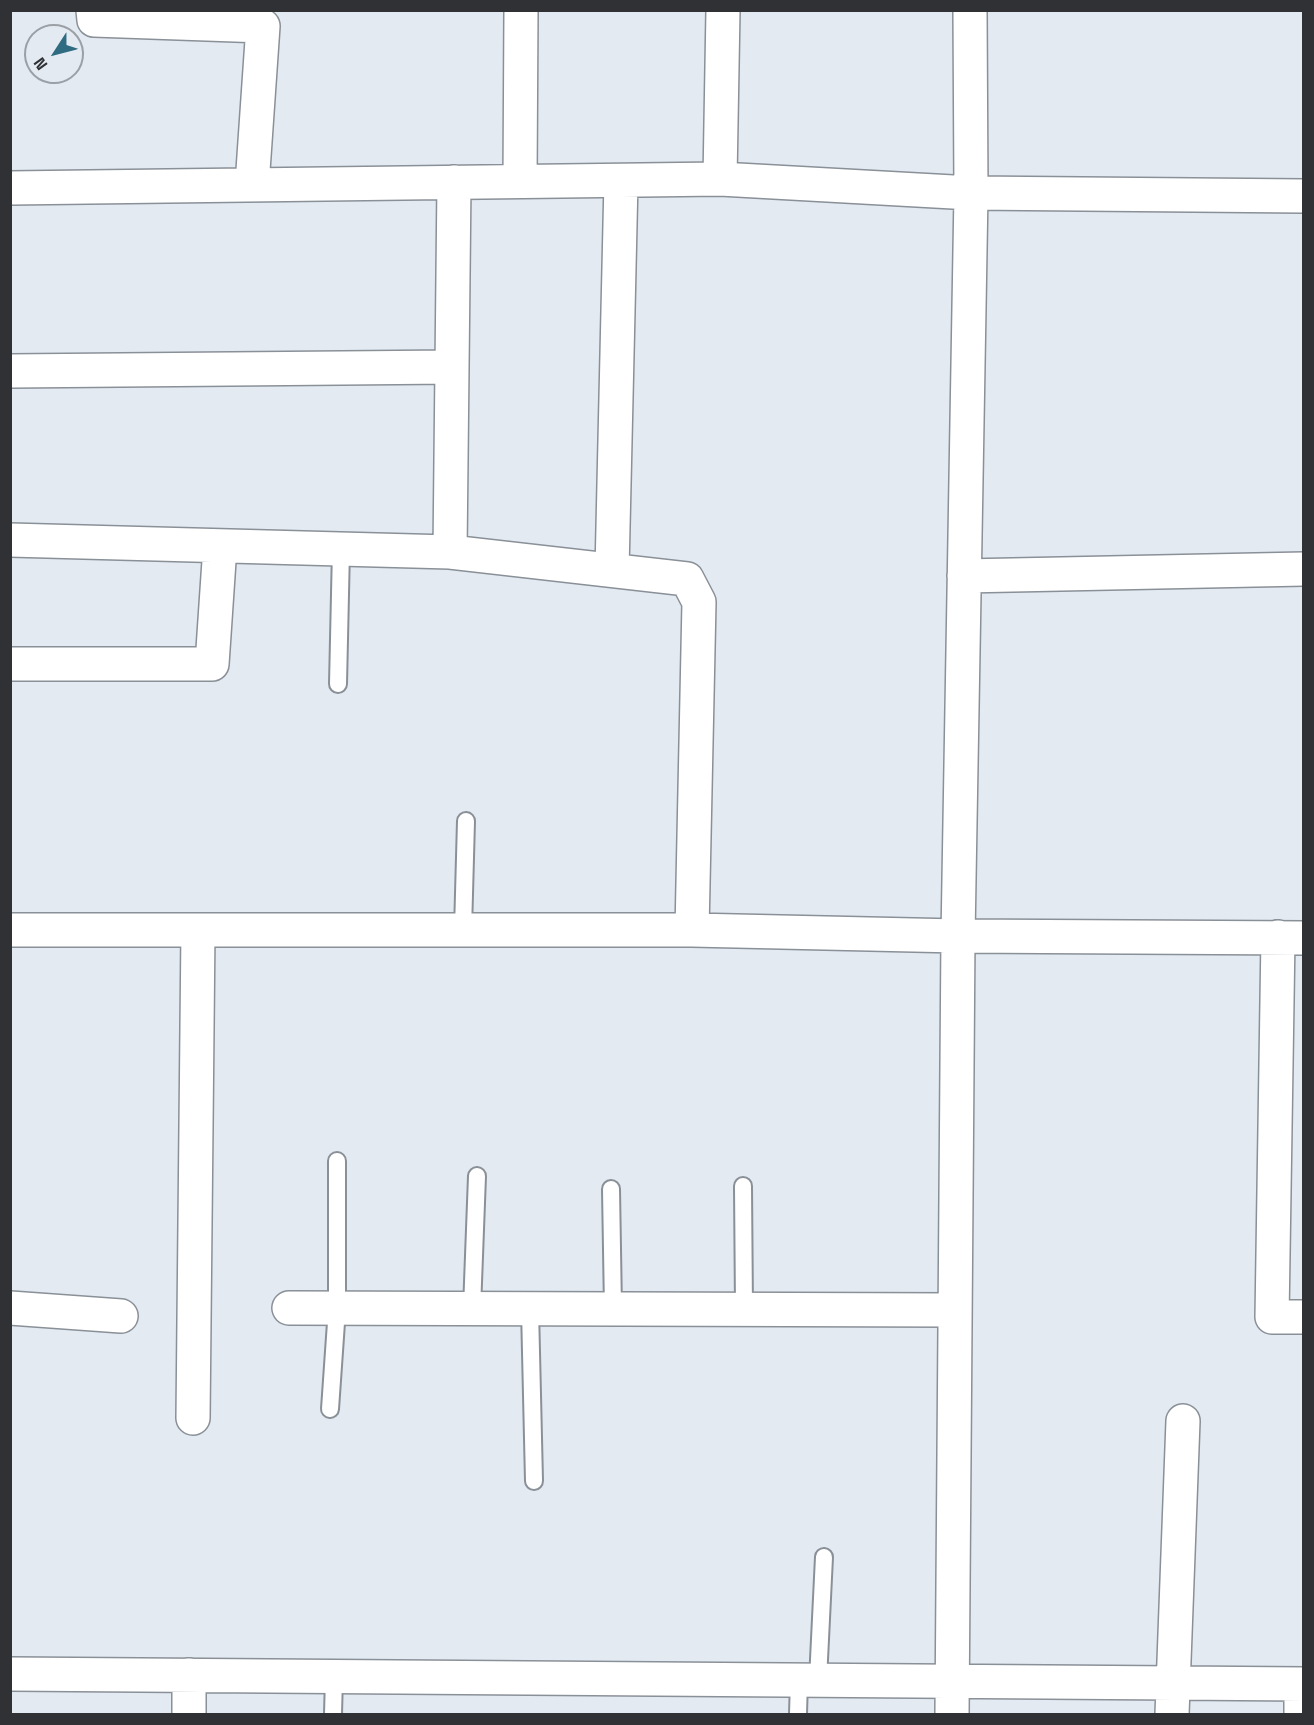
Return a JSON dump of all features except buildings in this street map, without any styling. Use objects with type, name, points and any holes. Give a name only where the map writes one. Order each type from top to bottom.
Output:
[{"type":"street","points":[[93,10],[94,20],[263,26],[252,185]]},
{"type":"street","points":[[520,182],[521,10]]},
{"type":"street","points":[[720,179],[723,10]]},
{"type":"street","points":[[952,1714],[958,936],[971,193],[970,10]]},
{"type":"street","points":[[10,188],[720,179],[971,193],[1304,196]]},
{"type":"street","points":[[612,570],[621,181]]},
{"type":"street","points":[[450,552],[454,183]]},
{"type":"street","points":[[10,370],[452,367]]},
{"type":"street","points":[[10,540],[450,552],[687,579],[699,602],[692,930]]},
{"type":"street","points":[[10,664],[212,664],[220,546]]},
{"type":"street","points":[[964,576],[1304,569]]},
{"type":"street","points":[[10,930],[692,930],[958,936],[1291,938],[1272,1317],[1304,1317]]},
{"type":"street","points":[[194,1418],[198,930]]},
{"type":"street","points":[[10,1308],[121,1316]]},
{"type":"street","points":[[289,1308],[955,1310]]},
{"type":"street","points":[[1172,1699],[1183,1421]]},
{"type":"street","points":[[10,1674],[951,1681],[1172,1699],[1302,1694]]},
{"type":"street","points":[[189,1675],[189,1714]]},
{"type":"lane","points":[[338,684],[341,549]]},
{"type":"lane","points":[[463,930],[466,821]]},
{"type":"lane","points":[[330,1409],[337,1308],[337,1161]]},
{"type":"lane","points":[[472,1309],[477,1176]]},
{"type":"lane","points":[[743,1186],[744,1310]]},
{"type":"lane","points":[[611,1189],[613,1309]]},
{"type":"lane","points":[[530,1309],[534,1481]]},
{"type":"lane","points":[[798,1714],[808,1680],[824,1557]]},
{"type":"lane","points":[[333,1714],[334,1677]]}]
